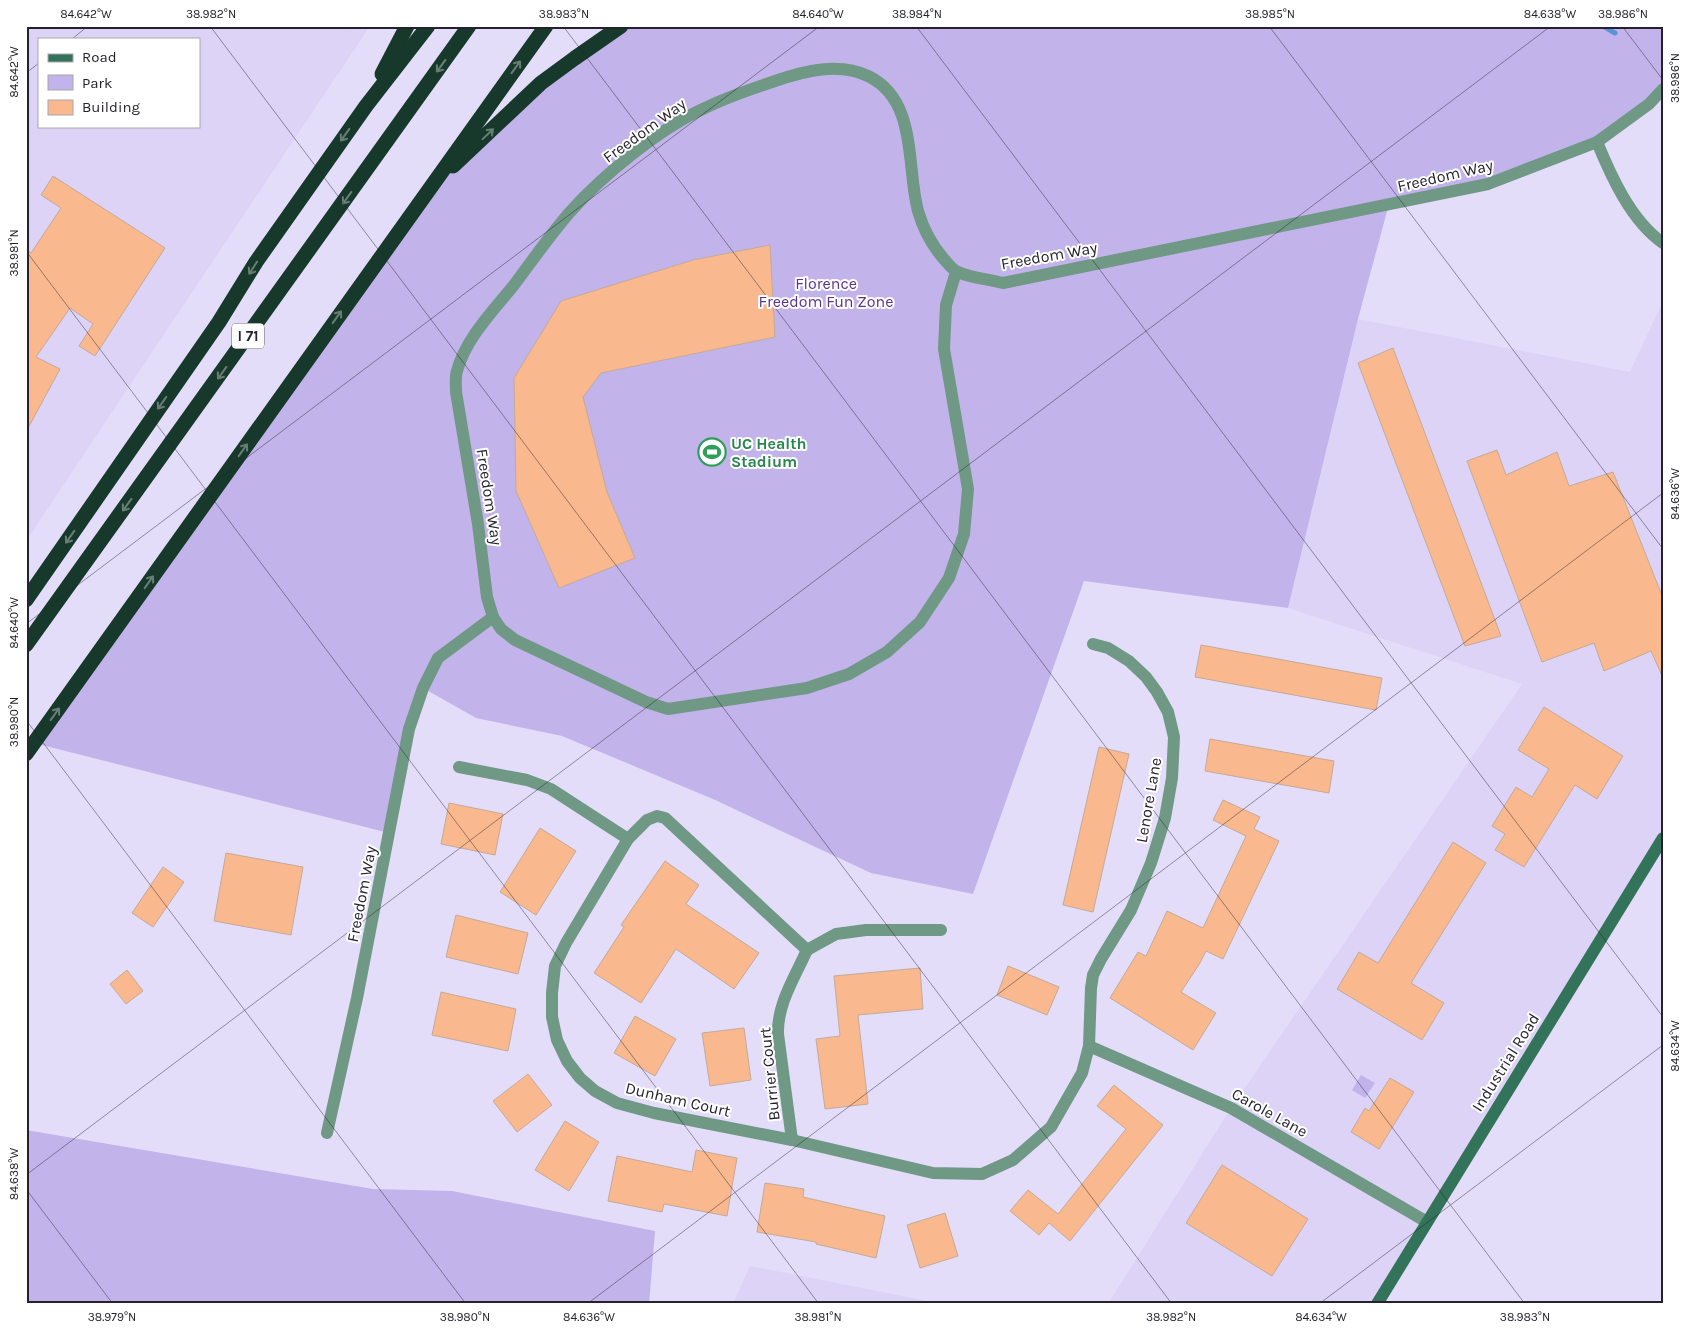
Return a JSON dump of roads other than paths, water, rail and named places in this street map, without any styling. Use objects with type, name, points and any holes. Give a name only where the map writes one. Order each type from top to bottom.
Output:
[{"type":"highway","points":[[366,106],[407,26]]},
{"type":"highway","points":[[26,600],[213,331],[256,262],[366,106],[428,26]]},
{"type":"highway","name":"I 71","points":[[26,645],[469,26]]},
{"type":"highway","points":[[26,754],[546,26]]},
{"type":"highway","points":[[427,192],[542,83],[621,26]]},
{"type":"main road","name":"Industrial Road","points":[[1377,1304],[1663,838]]},
{"type":"street","name":"Freedom Way","points":[[327,1133],[357,998],[409,729],[423,688],[438,658],[493,616],[487,597],[478,524],[456,392],[456,372],[469,342],[570,212],[634,153],[703,108],[748,89],[788,76],[837,68],[868,76],[880,83],[901,111],[905,123],[918,209],[926,233],[934,246],[956,272],[1003,283],[1488,184],[1597,142],[1649,104],[1663,89]]},
{"type":"street","points":[[1597,142],[1608,168],[1630,207],[1654,237],[1663,243]]},
{"type":"street","points":[[493,616],[501,629],[515,640],[646,702],[668,709],[807,688],[849,674],[887,652],[920,622],[949,578],[964,534],[968,489],[944,349],[946,305],[956,272]]},
{"type":"street","name":"Lenore Lane","points":[[1089,1046],[1093,975],[1131,910],[1157,846],[1165,818],[1172,778],[1174,737],[1168,712],[1146,677],[1129,661],[1108,648],[1093,644]]},
{"type":"street","points":[[460,767],[528,780],[551,789],[628,839]]},
{"type":"street","name":"Dunham Court","points":[[807,950],[665,818],[657,816],[647,820],[628,839],[566,943],[555,966],[552,1017],[557,1040],[567,1061],[580,1078],[595,1091],[617,1102],[654,1113],[792,1140],[933,1173],[982,1174],[1013,1160],[1051,1126],[1082,1073],[1089,1046]]},
{"type":"street","points":[[807,950],[836,934],[866,930],[941,930]]},
{"type":"street","name":"Burrier Court","points":[[792,1140],[778,1034],[778,1021],[783,1004],[807,950]]},
{"type":"street","name":"Carole Lane","points":[[1089,1046],[1231,1108],[1427,1222]]},
{"type":"waterway","points":[[1603,26],[1615,33]]},
{"type":"place","name":"UC Health Stadium","points":[[712,452]]},
{"type":"park label","name":"Florence Freedom Fun Zone","points":[[826,292]]}]
